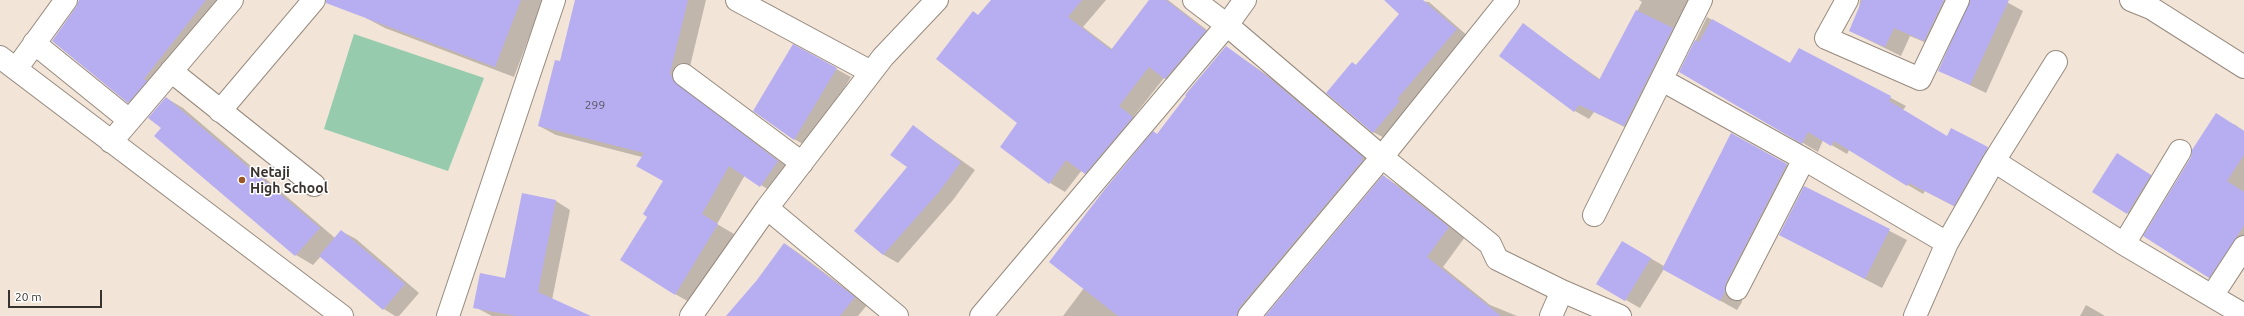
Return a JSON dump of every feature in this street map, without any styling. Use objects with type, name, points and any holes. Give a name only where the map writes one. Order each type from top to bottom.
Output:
[{"type":"street","points":[[66,0],[34,43],[8,63],[342,316]]},
{"type":"street","points":[[108,139],[122,115],[214,0]]},
{"type":"street","points":[[108,139],[171,71],[232,0]]},
{"type":"street","points":[[220,111],[314,0]]},
{"type":"street","points":[[448,316],[554,0]]},
{"type":"street","points":[[737,0],[871,72]]},
{"type":"street","points":[[691,316],[767,208],[871,72],[883,57],[937,0]]},
{"type":"street","points":[[1194,0],[1227,25],[1382,157],[1490,244],[1498,259],[1562,291],[1620,316]]},
{"type":"street","points":[[981,316],[1227,25],[1245,0]]},
{"type":"street","points":[[1249,316],[1382,157],[1508,0]]},
{"type":"street","points":[[1594,215],[1701,0]]},
{"type":"street","points":[[1847,0],[1826,38],[1920,79],[1958,0]]},
{"type":"street","points":[[2131,0],[2153,4],[2244,67]]},
{"type":"street","points":[[34,43],[122,115]]},
{"type":"street","points":[[1915,316],[1947,243],[1994,161],[2056,62]]},
{"type":"street","points":[[171,71],[314,185]]},
{"type":"street","points":[[684,75],[802,163]]},
{"type":"street","points":[[1662,80],[1804,158],[1947,243]]},
{"type":"street","points":[[2124,244],[2180,150]]},
{"type":"street","points":[[1737,289],[1804,158]]},
{"type":"street","points":[[1994,161],[2124,244],[2244,315]]},
{"type":"street","points":[[767,208],[898,316]]},
{"type":"street","points":[[2212,296],[2244,247]]},
{"type":"street","points":[[1551,316],[1562,291]]},
{"type":"green space","points":[[354,34],[484,78],[448,171],[324,129]]},
{"type":"building","points":[[79,0],[206,0],[144,79],[147,81],[128,103],[52,41],[76,7]]},
{"type":"building","points":[[326,0],[521,0],[495,67],[326,3]]},
{"type":"building","points":[[575,0],[688,0],[670,73],[673,80],[778,161],[760,187],[729,166],[702,214],[718,224],[675,295],[620,260],[647,217],[643,214],[663,181],[636,166],[644,153],[538,126],[555,60],[560,61]]},
{"type":"building","points":[[991,0],[1082,0],[1068,17],[1111,50],[1149,0],[1166,0],[1206,31],[1165,79],[1149,67],[1119,106],[1133,117],[1085,174],[1066,160],[1049,184],[1000,147],[1017,123],[936,59],[973,11],[978,15]]},
{"type":"building","points":[[1384,0],[1423,0],[1457,29],[1397,99],[1400,101],[1373,133],[1326,93],[1352,62],[1356,65],[1399,14]]},
{"type":"building","points":[[1862,0],[1944,0],[1924,41],[1894,28],[1885,47],[1849,31]]},
{"type":"building","points":[[1970,0],[2009,0],[1970,85],[1938,71]]},
{"type":"building","points":[[1636,10],[1673,28],[1624,126],[1579,105],[1574,112],[1499,56],[1523,23],[1599,80]]},
{"type":"building","points":[[1712,19],[1790,63],[1799,48],[1891,96],[1889,101],[1947,136],[1951,128],[1988,147],[1954,206],[1909,183],[1907,186],[1834,141],[1831,146],[1808,132],[1802,144],[1679,72],[1695,40],[1699,42]]},
{"type":"building","points":[[793,44],[837,68],[794,140],[753,111]]},
{"type":"building","points":[[1226,46],[1267,76],[1363,157],[1361,159],[1363,160],[1239,308],[1237,316],[1118,316],[1049,262],[1105,189],[1153,131],[1157,134],[1186,96],[1185,95]]},
{"type":"building","points":[[166,97],[320,228],[295,256],[154,136],[161,128],[148,118]]},
{"type":"building","points":[[2216,113],[2244,131],[2244,155],[2227,181],[2244,192],[2244,226],[2209,278],[2143,236],[2191,157],[2192,150]]},
{"type":"building","points":[[913,125],[961,162],[939,192],[883,255],[854,231],[907,167],[890,155]]},
{"type":"building","points":[[1731,133],[1787,164],[1726,283],[1725,292],[1720,301],[1662,269]]},
{"type":"building","points":[[2117,153],[2151,175],[2127,214],[2092,192]]},
{"type":"building","points":[[1383,175],[1449,227],[1427,257],[1501,316],[1265,316]]},
{"type":"building","points":[[1804,186],[1890,229],[1865,279],[1779,235]]},
{"type":"building","points":[[522,193],[556,200],[538,292],[591,316],[516,316],[473,308],[480,273],[505,278]]},
{"type":"building","points":[[341,230],[405,284],[383,310],[319,256]]},
{"type":"building","points":[[1622,241],[1651,258],[1625,301],[1596,284]]},
{"type":"building","points":[[784,243],[855,297],[840,316],[726,316],[757,280]]},
{"type":"place","name":"Netaji High School","points":[[242,180]]}]
